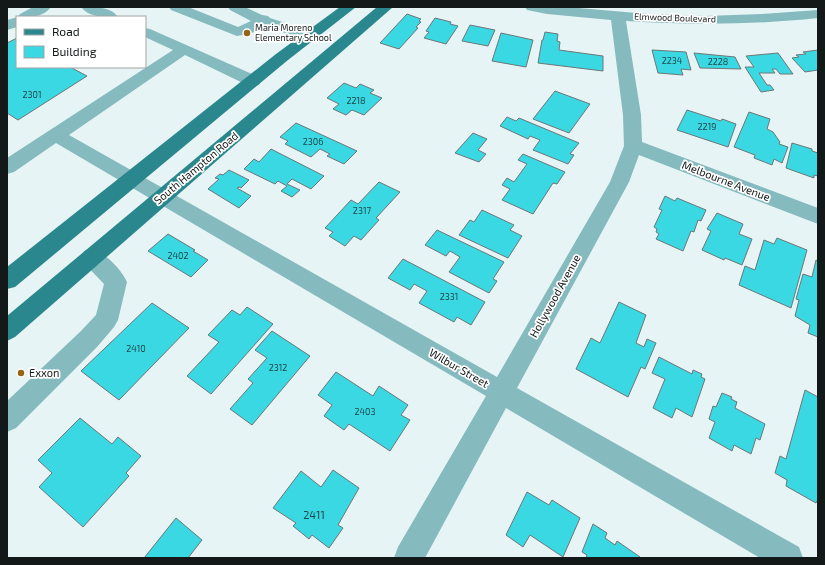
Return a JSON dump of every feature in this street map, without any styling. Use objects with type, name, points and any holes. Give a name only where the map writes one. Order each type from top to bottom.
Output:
[{"type":"main road","points":[[7,280],[253,80],[349,7]]},
{"type":"main road","name":"South Hampton Road","points":[[7,330],[386,7]]},
{"type":"main road","points":[[311,36],[339,46]]},
{"type":"street","points":[[27,16],[44,7]]},
{"type":"street","points":[[88,7],[108,16]]},
{"type":"street","points":[[176,7],[237,32],[247,30],[263,19]]},
{"type":"street","points":[[235,7],[263,19],[311,36]]},
{"type":"street","name":"Elmwood Boulevard","points":[[532,7],[618,16],[711,20],[774,20],[818,14]]},
{"type":"street","name":"Hollywood Avenue","points":[[409,558],[619,182],[633,146],[632,115],[618,16]]},
{"type":"street","points":[[7,26],[16,22]]},
{"type":"street","points":[[146,32],[253,80]]},
{"type":"street","points":[[7,167],[184,49]]},
{"type":"street","name":"Wilbur Street","points":[[56,135],[788,558]]},
{"type":"street","name":"Melbourne Avenue","points":[[633,146],[818,216]]},
{"type":"street","points":[[7,419],[89,339],[106,320],[116,282],[92,258]]},
{"type":"building","points":[[407,14],[421,19],[419,21],[421,22],[416,27],[418,28],[399,49],[380,43]]},
{"type":"building","points":[[435,18],[451,22],[450,24],[458,26],[446,44],[424,38],[429,32],[426,31]]},
{"type":"building","points":[[470,25],[495,30],[488,46],[462,41]]},
{"type":"building","points":[[545,32],[558,34],[557,41],[560,42],[559,50],[603,56],[603,71],[538,63]]},
{"type":"building","points":[[501,33],[533,40],[526,67],[492,61]]},
{"type":"building","points":[[16,38],[16,68],[72,68],[87,76],[18,120],[7,113],[7,43]]},
{"type":"building","points":[[652,50],[686,52],[691,70],[681,69],[683,75],[658,73]]},
{"type":"building","points":[[818,50],[818,70],[805,72],[792,58],[799,57],[796,55],[806,54],[803,52]]},
{"type":"building","points":[[694,53],[735,57],[741,69],[700,68]]},
{"type":"building","points":[[778,53],[793,74],[780,74],[776,69],[772,69],[775,73],[759,73],[767,85],[770,85],[774,90],[761,92],[745,67],[754,67],[746,56]]},
{"type":"building","points":[[344,83],[356,88],[360,84],[374,90],[370,93],[382,98],[364,115],[352,110],[346,115],[333,109],[339,104],[327,98]]},
{"type":"building","points":[[555,91],[590,104],[569,133],[533,119]]},
{"type":"building","points":[[687,110],[721,121],[722,119],[736,124],[728,147],[677,130]]},
{"type":"building","points":[[749,112],[770,119],[767,129],[773,132],[780,142],[779,144],[788,147],[782,163],[774,159],[772,165],[754,158],[755,155],[734,147]]},
{"type":"building","points":[[507,117],[516,121],[519,118],[579,143],[570,154],[574,155],[568,164],[533,150],[540,140],[530,136],[528,139],[500,126]]},
{"type":"building","points":[[296,123],[357,151],[344,164],[327,156],[330,154],[320,149],[311,157],[285,144],[288,141],[280,137]]},
{"type":"building","points":[[473,133],[487,139],[478,150],[486,154],[479,162],[455,153]]},
{"type":"building","points":[[792,143],[812,149],[812,151],[818,153],[818,176],[814,175],[814,178],[786,168]]},
{"type":"building","points":[[271,149],[324,176],[311,189],[292,179],[287,184],[300,190],[292,197],[281,191],[287,186],[278,181],[275,184],[244,169],[254,159],[259,162]]},
{"type":"building","points":[[523,154],[565,172],[557,184],[553,183],[533,214],[502,200],[510,189],[502,185],[507,178],[514,182],[527,164],[518,160]]},
{"type":"building","points":[[229,170],[249,180],[241,188],[237,188],[251,196],[239,208],[208,189],[219,179],[215,178],[220,174],[223,175]]},
{"type":"building","points":[[379,182],[400,192],[376,218],[379,220],[361,240],[354,236],[345,246],[329,236],[333,232],[325,228],[351,200],[358,204]]},
{"type":"building","points":[[665,196],[675,201],[677,198],[706,210],[701,221],[698,220],[694,232],[691,231],[683,251],[656,239],[659,234],[656,232],[657,229],[654,227],[662,210],[659,209]]},
{"type":"building","points":[[482,210],[514,225],[510,230],[522,236],[508,258],[459,235],[470,220],[474,222]]},
{"type":"building","points":[[717,213],[743,224],[739,234],[752,239],[742,265],[725,258],[724,260],[702,250],[711,231],[707,229]]},
{"type":"building","points":[[437,230],[504,262],[493,279],[497,281],[489,293],[449,272],[460,257],[450,251],[446,256],[425,245]]},
{"type":"building","points":[[168,234],[195,250],[193,251],[208,260],[191,277],[148,251]]},
{"type":"building","points":[[777,238],[807,250],[791,308],[739,285],[745,266],[755,270],[764,240],[774,244]]},
{"type":"building","points":[[403,259],[485,302],[471,325],[457,317],[454,322],[419,303],[427,291],[414,284],[410,290],[388,278]]},
{"type":"building","points":[[816,260],[818,261],[818,337],[808,333],[810,325],[795,316],[799,300],[796,299],[803,274],[812,277]]},
{"type":"building","points":[[619,302],[646,315],[636,343],[644,347],[647,339],[656,343],[645,369],[641,367],[628,397],[576,369],[591,338],[600,343]]},
{"type":"building","points":[[152,303],[189,328],[119,400],[81,371]]},
{"type":"building","points":[[247,307],[273,324],[211,394],[187,376],[219,342],[208,335],[232,310],[240,315]]},
{"type":"building","points":[[272,331],[310,356],[252,425],[230,409],[253,383],[248,379],[267,358],[255,350]]},
{"type":"building","points":[[659,357],[692,374],[693,370],[702,374],[701,377],[705,379],[692,417],[676,408],[672,418],[653,408],[665,379],[652,373]]},
{"type":"building","points":[[336,372],[373,396],[379,386],[408,405],[401,415],[410,420],[390,451],[349,424],[344,430],[324,416],[332,405],[318,395]]},
{"type":"building","points":[[805,390],[818,397],[818,499],[816,503],[786,486],[787,480],[775,473],[780,456],[786,459]]},
{"type":"building","points":[[722,393],[732,397],[731,399],[737,402],[735,408],[765,424],[760,440],[756,438],[751,454],[734,445],[732,451],[709,438],[715,422],[709,419],[713,406],[716,407]]},
{"type":"building","points":[[80,418],[112,444],[118,437],[141,456],[126,473],[129,476],[83,527],[39,487],[52,473],[38,460]]},
{"type":"building","points":[[333,470],[359,488],[338,525],[343,528],[329,548],[312,535],[309,539],[293,526],[296,523],[273,508],[301,471],[321,487]]},
{"type":"building","points":[[527,492],[549,505],[552,500],[580,518],[563,557],[530,535],[523,547],[506,535]]},
{"type":"building","points":[[176,518],[202,540],[188,558],[144,558]]},
{"type":"building","points":[[593,524],[607,533],[605,538],[615,545],[617,541],[640,557],[586,558],[587,555],[582,552]]},
{"type":"place","name":"Maria Moreno Elementary School","points":[[247,33]]},
{"type":"place","name":"Exxon","points":[[21,373]]}]
